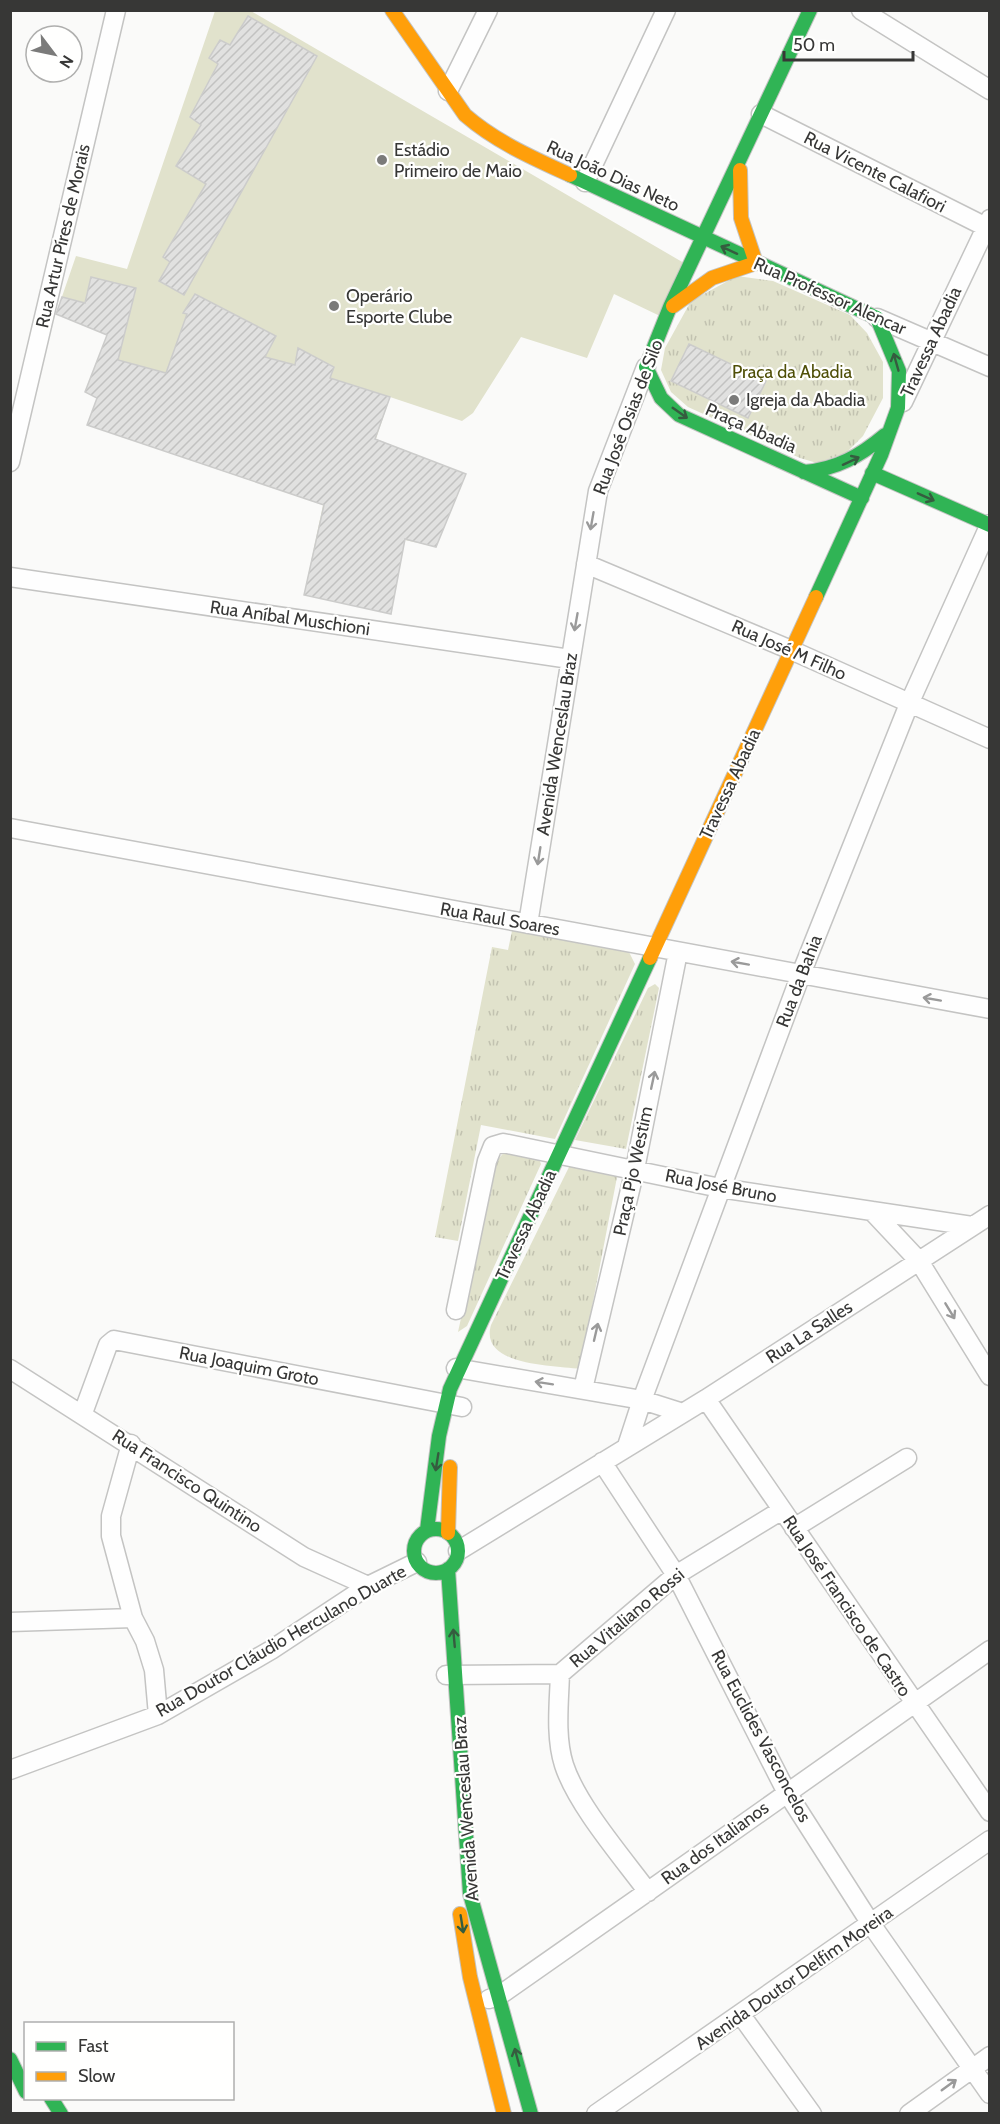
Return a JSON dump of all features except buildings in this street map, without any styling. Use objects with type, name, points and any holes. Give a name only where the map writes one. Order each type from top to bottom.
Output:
[{"type":"main road","name":"Rua João Dias Neto","points":[[392,10],[465,115],[480,128],[520,152],[704,238]]},
{"type":"main road","name":"Rua José Osias de Silo","points":[[646,367],[670,308],[810,10]]},
{"type":"main road","name":"Rua José Osias de Silo","points":[[741,158],[740,218],[748,247],[756,263]]},
{"type":"main road","name":"Rua Professor Alencar","points":[[704,238],[877,318]]},
{"type":"main road","points":[[670,308],[712,278],[756,263]]},
{"type":"main road","points":[[877,318],[896,361],[900,380],[900,409]]},
{"type":"main road","name":"Praça Abadia","points":[[646,367],[661,398],[679,415],[862,498]]},
{"type":"main road","name":"Travessa Abadia","points":[[456,1412],[462,1370],[469,1349],[872,473],[884,459],[890,431],[900,409]]},
{"type":"main road","points":[[804,472],[824,471],[853,461],[890,431]]},
{"type":"main road","points":[[872,473],[990,525]]},
{"type":"main road","points":[[427,1530],[442,1529],[457,1544],[458,1551],[453,1565],[441,1571],[421,1568],[414,1555],[416,1540],[427,1530],[456,1412]]},
{"type":"main road","points":[[448,1533],[452,1455]]},
{"type":"main road","name":"Avenida Wenceslau Braz","points":[[441,1571],[470,1894],[477,1927],[500,1995],[531,2114]]},
{"type":"main road","name":"Avenida Wenceslau Braz","points":[[450,1675],[457,1894],[476,2004],[504,2114]]},
{"type":"main road","points":[[10,2043],[24,2060]]},
{"type":"main road","points":[[10,2059],[24,2088]]},
{"type":"main road","points":[[52,2100],[61,2114]]},
{"type":"street","name":"Rua Artur Píres de Morais","points":[[10,462],[116,10]]},
{"type":"street","points":[[448,91],[488,10]]},
{"type":"street","points":[[585,183],[666,10]]},
{"type":"street","points":[[861,10],[990,90]]},
{"type":"street","name":"Rua Vicente Calafiori","points":[[761,114],[988,225]]},
{"type":"street","name":"Travessa Abadia","points":[[900,409],[988,225]]},
{"type":"street","name":"Rua Professor Alencar","points":[[877,318],[990,367]]},
{"type":"street","name":"Rua José Osias de Silo","points":[[586,564],[598,491],[646,367]]},
{"type":"street","name":"Rua da Bahia","points":[[627,1446],[720,1188],[801,974],[909,704],[990,525]]},
{"type":"street","name":"Rua José M Filho","points":[[586,564],[791,650],[990,739]]},
{"type":"street","name":"Avenida Wenceslau Braz","points":[[528,924],[586,564]]},
{"type":"street","name":"Rua Aníbal Muschioni","points":[[10,577],[570,659]]},
{"type":"street","name":"Rua Raul Soares","points":[[10,828],[990,1009]]},
{"type":"street","name":"Praça Pjo Westim","points":[[583,1389],[635,1169],[678,952]]},
{"type":"street","name":"Rua José Bruno","points":[[456,1310],[487,1161],[494,1146],[503,1143],[720,1188],[972,1226]]},
{"type":"street","points":[[872,1210],[920,1261],[990,1376]]},
{"type":"street","name":"Rua La Salles","points":[[627,1446],[706,1399],[990,1215]]},
{"type":"street","name":"Rua Joaquim Groto","points":[[83,1413],[108,1345],[114,1340],[456,1412]]},
{"type":"street","name":"Rua Francisco Quintino","points":[[10,1369],[83,1413],[304,1557],[368,1586]]},
{"type":"street","points":[[462,1370],[642,1400],[683,1413]]},
{"type":"street","name":"Rua José Francisco de Castro","points":[[706,1399],[913,1704],[990,1812]]},
{"type":"street","points":[[130,1444],[111,1516],[111,1536],[133,1618],[146,1641],[154,1670],[158,1715]]},
{"type":"street","points":[[458,1551],[627,1446]]},
{"type":"street","points":[[794,1528],[907,1458]]},
{"type":"street","name":"Rua Euclides Vasconcelos","points":[[602,1462],[676,1575],[786,1791],[871,1924],[990,2094]]},
{"type":"street","name":"Rua Vitaliano Rossi","points":[[450,1675],[560,1674],[676,1575],[782,1510]]},
{"type":"street","name":"Rua Doutor Cláudio Herculano Duarte","points":[[10,1770],[158,1715],[271,1650],[368,1586],[417,1562]]},
{"type":"street","points":[[10,1622],[133,1618]]},
{"type":"street","name":"Rua dos Italianos","points":[[476,2004],[500,1995],[648,1892],[786,1791],[990,1650]]},
{"type":"street","points":[[560,1674],[558,1720],[563,1764],[572,1784],[648,1892]]},
{"type":"street","name":"Avenida Doutor Delfim Moreira","points":[[596,2114],[615,2109],[741,2015],[990,1840]]},
{"type":"street","points":[[741,2015],[812,2114]]},
{"type":"street","points":[[909,2114],[990,2056]]},
{"type":"green space","name":"Operário Esporte Clube","points":[[215,11],[251,11],[684,263],[660,316],[614,294],[587,358],[521,337],[473,413],[462,421],[390,397],[376,439],[466,474],[436,547],[405,540],[391,614],[304,595],[323,505],[87,425],[97,398],[85,392],[107,335],[56,314],[76,256],[127,269]]},
{"type":"green space","name":"Praça da Abadia","points":[[737,276],[773,281],[850,315],[867,333],[883,362],[883,398],[863,436],[846,453],[817,463],[800,458],[688,407],[671,392],[661,370],[665,348],[691,301]]},
{"type":"green space","points":[[513,926],[628,950],[635,964],[555,1139],[481,1125],[458,1241],[435,1237],[492,947],[508,950]]},
{"type":"green space","points":[[655,984],[659,988],[626,1149],[575,1140],[648,988]]},
{"type":"green space","points":[[506,1150],[539,1159],[541,1164],[467,1326],[458,1332],[495,1163]]},
{"type":"green space","points":[[570,1165],[618,1172],[580,1369],[521,1361],[496,1349],[490,1338],[491,1325]]},
{"type":"traffic: fast","points":[[810,10],[670,307],[646,367],[661,398],[679,415],[862,498]]},
{"type":"traffic: fast","points":[[570,175],[877,318],[899,371],[898,408],[881,455],[816,597]]},
{"type":"traffic: fast","points":[[804,472],[838,465],[885,435]]},
{"type":"traffic: fast","points":[[872,473],[990,525]]},
{"type":"traffic: fast","points":[[427,1530],[439,1436],[450,1389],[650,958]]},
{"type":"traffic: fast","points":[[436,1529],[451,1536],[458,1551],[451,1566],[436,1573],[421,1566],[414,1551],[421,1536],[436,1529]]},
{"type":"traffic: fast","points":[[448,1569],[470,1894],[531,2114]]},
{"type":"traffic: fast","points":[[10,2059],[24,2088]]},
{"type":"traffic: fast","points":[[52,2100],[61,2114]]},
{"type":"traffic: slow","points":[[392,10],[465,115],[502,141],[570,175]]},
{"type":"traffic: slow","points":[[673,306],[712,278],[756,263],[741,218],[740,170]]},
{"type":"traffic: slow","points":[[650,958],[816,597]]},
{"type":"traffic: slow","points":[[448,1533],[450,1467]]},
{"type":"traffic: slow","points":[[460,1914],[470,1977],[504,2114]]},
{"type":"place","name":"Estádio Primeiro de Maio","points":[[382,160]]},
{"type":"place","name":"Operário Esporte Clube","points":[[334,306]]},
{"type":"place","name":"Igreja da Abadia","points":[[734,400]]}]
